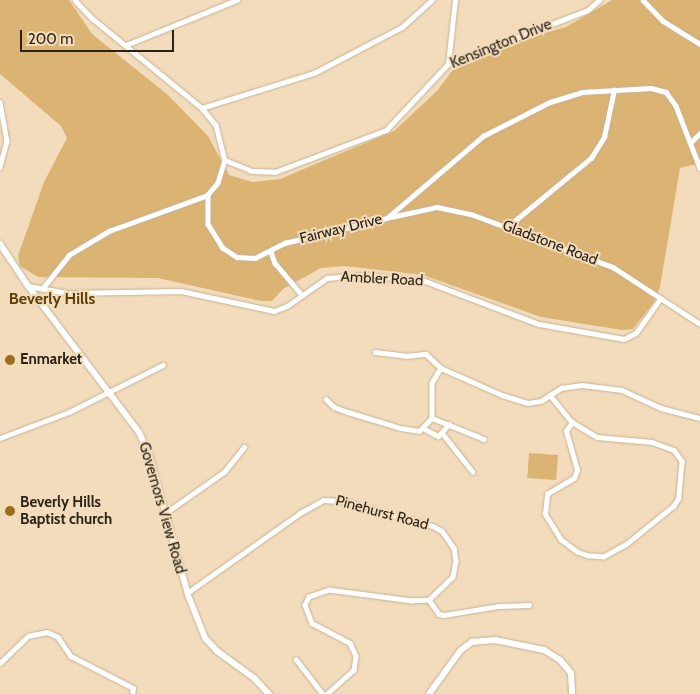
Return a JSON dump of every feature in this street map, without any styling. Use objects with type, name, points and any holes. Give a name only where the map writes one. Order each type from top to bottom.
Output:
[{"type":"street","points":[[42,289],[69,255],[109,231],[208,195],[218,183],[225,160],[222,137],[202,108],[75,0]]},
{"type":"street","points":[[126,45],[237,0]]},
{"type":"street","points":[[202,108],[314,74],[402,27],[432,0]]},
{"type":"street","points":[[448,64],[455,0]]},
{"type":"street","name":"Kensington Drive","points":[[225,160],[252,171],[275,172],[386,130],[448,64],[588,10],[599,0]]},
{"type":"street","points":[[643,0],[662,22],[700,44]]},
{"type":"street","name":"Fairway Drive","points":[[208,195],[208,224],[223,248],[237,257],[246,258],[272,252],[285,243],[387,218],[483,136],[564,96],[614,90],[651,88],[666,92],[676,106],[700,168]]},
{"type":"street","points":[[507,227],[591,158],[604,137],[614,90]]},
{"type":"street","points":[[0,102],[7,141],[0,167]]},
{"type":"street","points":[[690,143],[700,133]]},
{"type":"street","name":"Gladstone Road","points":[[387,218],[408,211],[437,206],[507,227],[613,267],[700,324]]},
{"type":"street","name":"Governors View Road","points":[[0,244],[28,286],[110,393],[145,443],[187,593],[205,638],[217,651],[254,678],[269,694]]},
{"type":"street","points":[[272,252],[276,263],[302,295]]},
{"type":"street","name":"Ambler Road","points":[[28,286],[67,293],[181,292],[261,310],[287,306],[327,278],[339,275],[425,281],[539,324],[624,338],[636,332],[660,299]]},
{"type":"street","points":[[375,352],[406,356],[426,354],[440,368],[520,401],[534,402],[568,385],[602,387],[622,390],[661,408],[700,418]]},
{"type":"street","points":[[0,438],[110,393],[163,365]]},
{"type":"street","points":[[423,428],[432,418],[432,383],[440,368]]},
{"type":"street","points":[[550,395],[572,422],[597,437],[652,442],[674,450],[682,461],[680,488],[674,506],[627,544],[604,557],[597,558],[577,552],[561,540],[545,514],[547,494],[574,478],[578,470],[566,432],[572,422]]},
{"type":"street","points":[[326,399],[334,407],[348,412],[401,428],[423,428],[434,436],[443,434],[449,424]]},
{"type":"street","points":[[432,418],[484,439]]},
{"type":"street","points":[[443,434],[473,472]]},
{"type":"street","points":[[164,514],[224,472],[244,447]]},
{"type":"street","name":"Pinehurst Road","points":[[187,593],[313,504],[336,499],[433,526],[449,538],[456,561],[453,576],[429,600]]},
{"type":"street","points":[[327,694],[354,670],[356,656],[350,643],[312,622],[305,605],[309,597],[329,590],[412,601],[429,600],[439,614],[444,615],[499,606],[529,605]]},
{"type":"street","points":[[0,663],[28,636],[47,632],[58,637],[71,656],[133,688],[133,694]]},
{"type":"street","points":[[429,694],[461,650],[472,642],[495,640],[544,650],[560,660],[571,673],[572,694]]},
{"type":"street","points":[[296,659],[323,694]]},
{"type":"shaded area","points":[[0,0],[69,0],[92,34],[168,95],[208,136],[229,175],[252,182],[280,179],[394,131],[437,91],[452,71],[513,42],[566,27],[612,0],[700,0],[700,163],[680,168],[660,287],[654,302],[633,329],[622,330],[541,317],[423,275],[345,266],[321,268],[283,289],[272,301],[261,301],[158,278],[38,277],[20,266],[18,256],[44,182],[67,138],[61,126],[0,74]]},
{"type":"shaded area","points":[[529,453],[558,455],[556,480],[527,478]]},
{"type":"place","name":"Enmarket","points":[[10,360]]},
{"type":"place","name":"Beverly Hills Baptist church","points":[[10,511]]},
{"type":"district","name":"Beverly Hills","points":[[52,299]]}]
